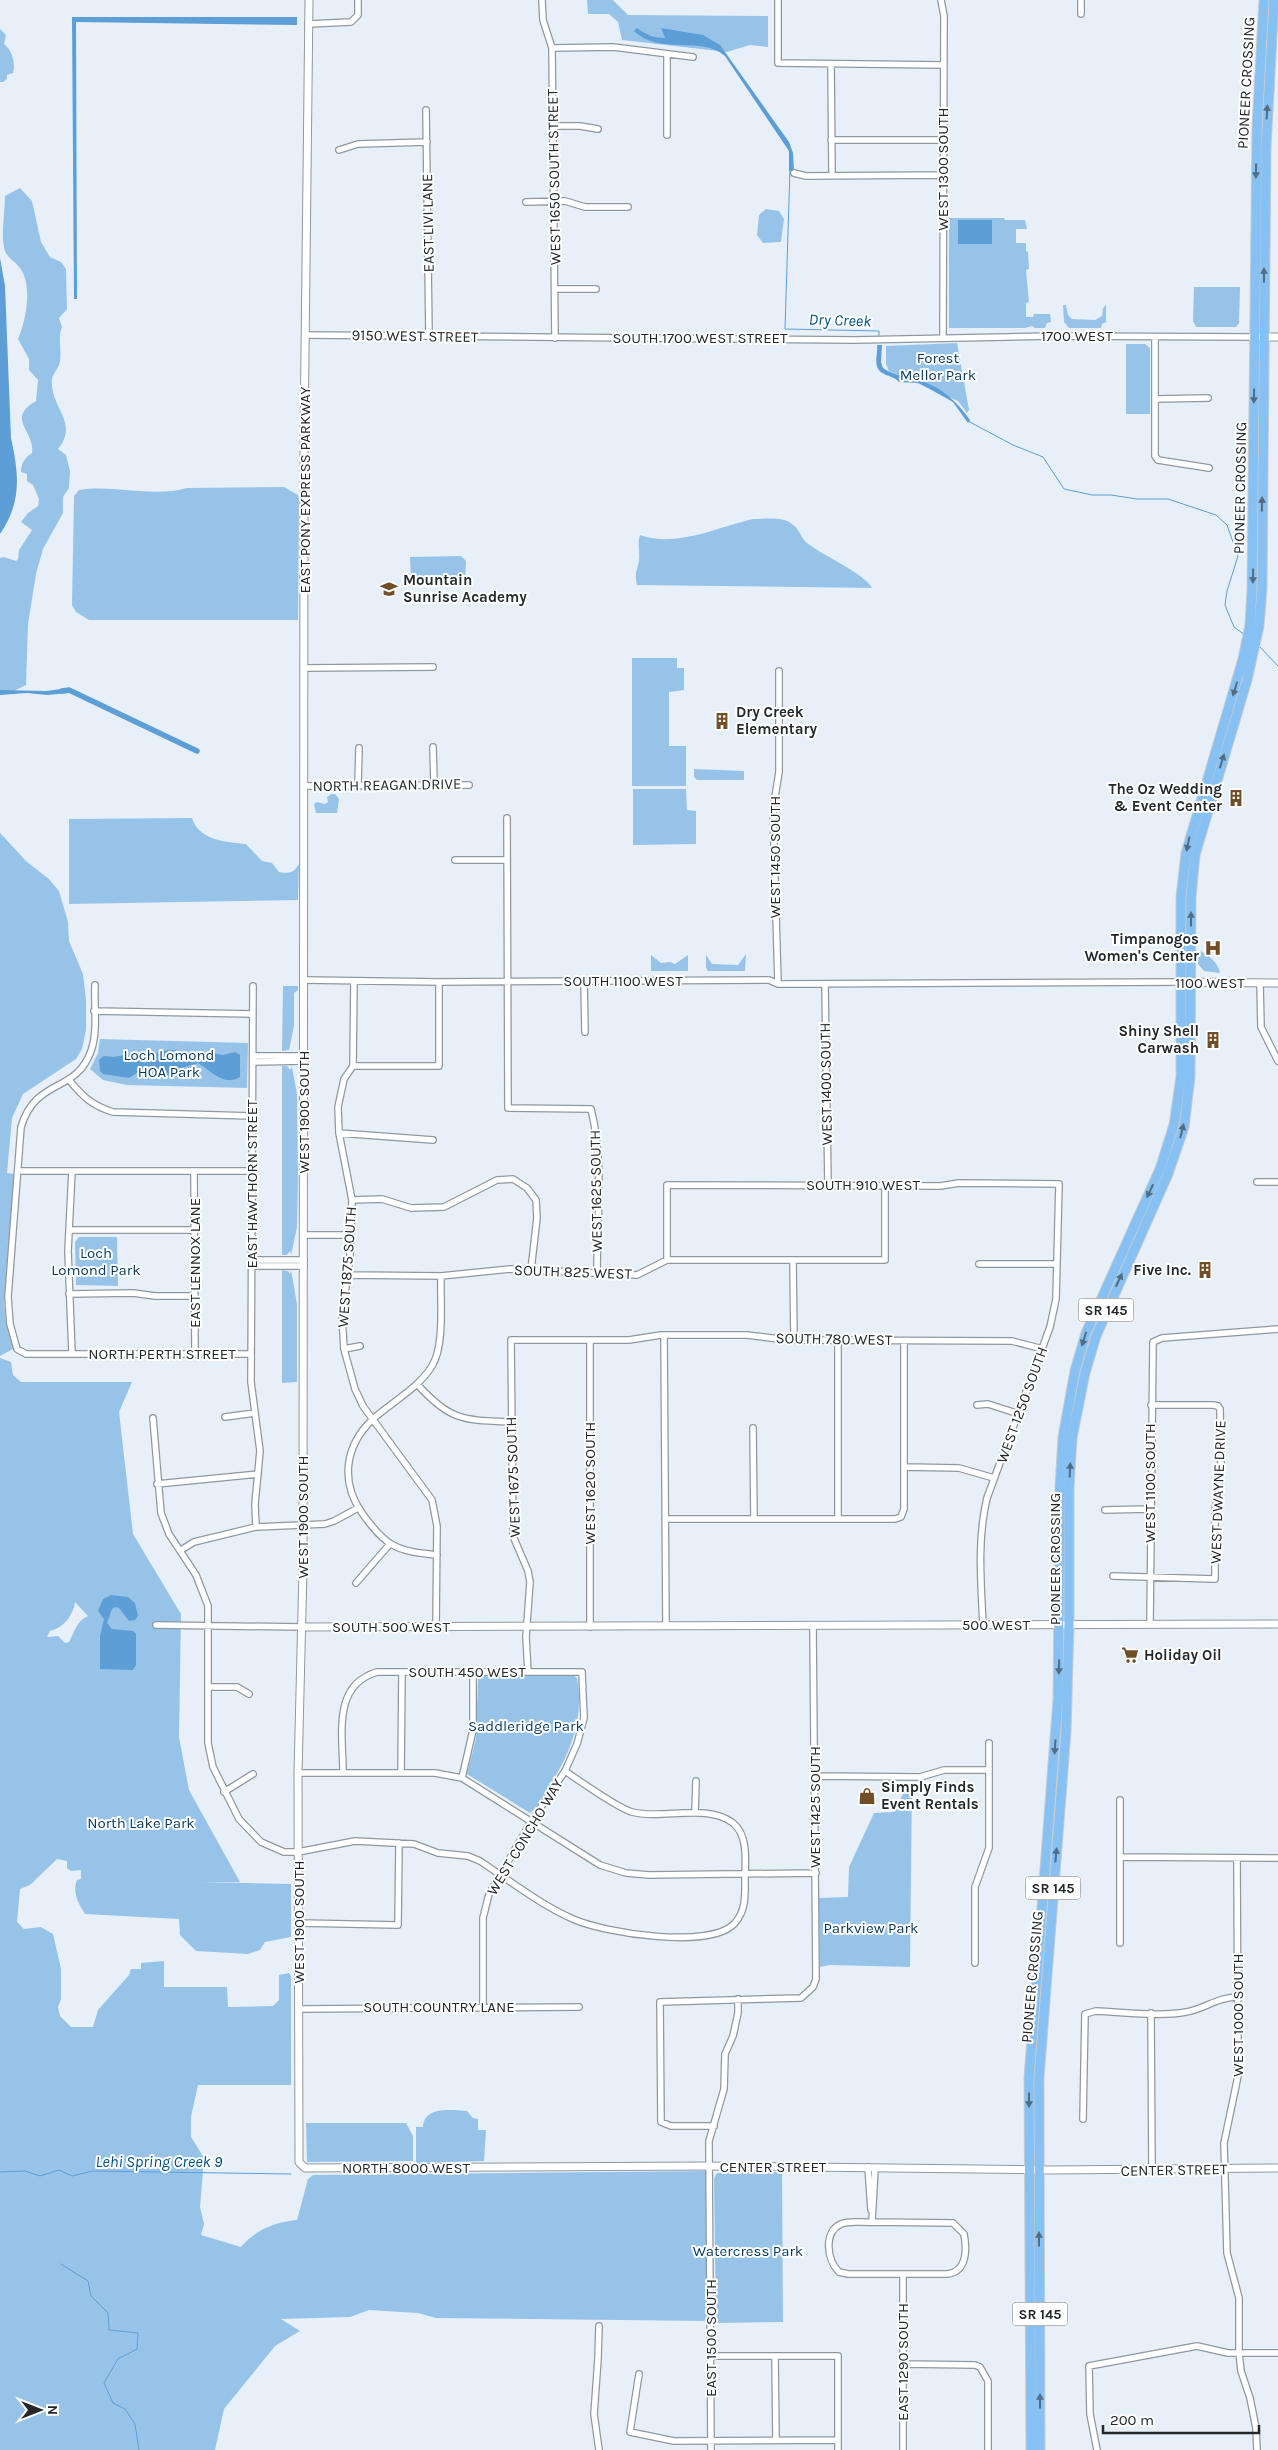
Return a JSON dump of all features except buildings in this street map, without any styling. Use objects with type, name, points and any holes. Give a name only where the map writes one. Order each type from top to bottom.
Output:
[{"type":"highway","name":"PIONEER CROSSING","points":[[1034,2170],[1030,2060],[1064,1625],[1060,1487],[1068,1406],[1086,1333],[1160,1169],[1174,1125],[1181,1077],[1191,890],[1196,848],[1247,680],[1262,589],[1257,128],[1264,0]]},
{"type":"highway","name":"PIONEER CROSSING","points":[[1259,337],[1264,324],[1266,128],[1274,0]]},
{"type":"highway","name":"SR 145","points":[[1031,2450],[1034,2170]]},
{"type":"highway","name":"SR 145","points":[[1034,2170],[1040,2450]]},
{"type":"street","name":"EAST PONY EXPRESS PARKWAY","points":[[304,980],[305,335],[309,0]]},
{"type":"street","points":[[308,24],[350,22],[355,20],[358,14],[358,0]]},
{"type":"street","name":"WEST 1650 SOUTH STREET","points":[[542,0],[543,19],[552,48],[555,338]]},
{"type":"street","points":[[778,0],[778,63],[943,65]]},
{"type":"street","name":"WEST 1300 SOUTH","points":[[941,0],[944,16],[943,338]]},
{"type":"street","points":[[1081,0],[1081,14]]},
{"type":"street","points":[[552,48],[613,47],[693,57]]},
{"type":"street","points":[[667,54],[667,135]]},
{"type":"street","points":[[831,64],[832,171]]},
{"type":"street","name":"EAST LIVI LANE","points":[[426,110],[429,336]]},
{"type":"street","points":[[553,126],[580,126],[598,129]]},
{"type":"street","points":[[831,140],[943,140]]},
{"type":"street","points":[[339,150],[358,144],[426,142]]},
{"type":"street","points":[[794,173],[806,176],[943,175]]},
{"type":"street","points":[[526,202],[572,202],[585,207],[628,207]]},
{"type":"street","points":[[554,289],[596,289]]},
{"type":"street","name":"9150 WEST STREET","points":[[305,335],[525,338]]},
{"type":"street","name":"1700 WEST","points":[[875,340],[1053,336],[1278,337]]},
{"type":"street","points":[[1155,336],[1155,456],[1158,460],[1209,468]]},
{"type":"street","name":"SOUTH 1700 WEST STREET","points":[[525,338],[875,340]]},
{"type":"street","points":[[1155,399],[1208,398]]},
{"type":"street","points":[[305,668],[433,668]]},
{"type":"street","name":"WEST 1450 SOUTH","points":[[778,984],[773,810],[779,772],[779,671]]},
{"type":"street","points":[[433,747],[434,785]]},
{"type":"street","points":[[358,786],[359,748]]},
{"type":"street","name":"NORTH REAGAN DRIVE","points":[[305,786],[470,784]]},
{"type":"street","points":[[507,818],[508,981]]},
{"type":"street","points":[[455,860],[507,860]]},
{"type":"street","name":"SOUTH 1100 WEST","points":[[304,980],[439,982],[769,980],[778,984],[1099,983]]},
{"type":"street","name":"WEST 1900 SOUTH","points":[[299,2162],[298,1773],[303,1525],[304,980]]},
{"type":"street","points":[[354,981],[354,1066],[439,1066],[439,982]]},
{"type":"street","name":"WEST 1625 SOUTH","points":[[508,981],[508,1108],[591,1109],[596,1127],[598,1151],[597,1274]]},
{"type":"street","points":[[584,981],[585,1032]]},
{"type":"street","name":"1100 WEST","points":[[1099,983],[1278,983]]},
{"type":"street","points":[[1260,983],[1261,1027],[1278,1061]]},
{"type":"street","name":"WEST 1400 SOUTH","points":[[825,984],[828,1185]]},
{"type":"street","points":[[95,985],[91,1052],[86,1064],[70,1081],[50,1089],[31,1104],[21,1127],[18,1171],[252,1171]]},
{"type":"street","name":"EAST HAWTHORN STREET","points":[[253,986],[251,1382],[260,1451],[254,1516],[256,1527]]},
{"type":"street","points":[[94,1011],[253,1014]]},
{"type":"street","points":[[253,1059],[304,1058]]},
{"type":"street","name":"WEST 1875 SOUTH","points":[[354,1066],[344,1079],[339,1095],[338,1133],[352,1200],[352,1235],[342,1317],[344,1349],[355,1389],[372,1420],[432,1500],[437,1526],[436,1627]]},
{"type":"street","points":[[70,1081],[84,1099],[98,1108],[114,1112],[252,1116]]},
{"type":"street","points":[[338,1133],[433,1140]]},
{"type":"street","points":[[72,1170],[68,1294],[72,1353]]},
{"type":"street","name":"NORTH PERTH STREET","points":[[18,1171],[8,1304],[14,1338],[21,1353],[251,1354]]},
{"type":"street","name":"EAST LENNOX LANE","points":[[194,1171],[195,1354]]},
{"type":"street","points":[[352,1200],[382,1199],[411,1208],[444,1207],[497,1180],[512,1179],[527,1188],[536,1200],[537,1218],[531,1270]]},
{"type":"street","points":[[1257,1182],[1278,1182]]},
{"type":"street","name":"SOUTH 910 WEST","points":[[668,1260],[667,1184],[940,1186],[959,1183],[1059,1184]]},
{"type":"street","name":"WEST 1250 SOUTH","points":[[982,1625],[980,1537],[982,1518],[994,1478],[1043,1349],[1056,1300],[1059,1184]]},
{"type":"street","name":"SOUTH 825 WEST","points":[[348,1274],[441,1276],[510,1269],[637,1275],[668,1260],[885,1260],[885,1185]]},
{"type":"street","points":[[70,1230],[195,1230]]},
{"type":"street","points":[[304,1235],[352,1235]]},
{"type":"street","points":[[793,1260],[794,1340]]},
{"type":"street","points":[[252,1263],[304,1263]]},
{"type":"street","points":[[979,1264],[1057,1264]]},
{"type":"street","points":[[437,1555],[418,1553],[389,1545],[358,1508],[348,1483],[347,1470],[348,1458],[358,1438],[372,1420],[417,1384],[432,1366],[439,1344],[441,1276]]},
{"type":"street","points":[[68,1294],[133,1293],[155,1296],[195,1296]]},
{"type":"street","name":"WEST 1100 SOUTH","points":[[1150,1624],[1153,1342],[1162,1338],[1278,1329]]},
{"type":"street","points":[[664,1335],[666,1626]]},
{"type":"street","name":"SOUTH 780 WEST","points":[[511,1340],[624,1340],[664,1335],[753,1335],[794,1340],[1012,1341],[1043,1349]]},
{"type":"street","name":"WEST 1675 SOUTH","points":[[511,1340],[513,1536],[528,1571],[530,1582],[527,1627],[528,1672]]},
{"type":"street","name":"WEST 1620 SOUTH","points":[[590,1340],[590,1627]]},
{"type":"street","points":[[838,1341],[838,1519]]},
{"type":"street","points":[[665,1519],[895,1519],[901,1517],[904,1511],[904,1341]]},
{"type":"street","name":"WEST 1875 SOUTH","points":[[344,1349],[360,1346]]},
{"type":"street","points":[[417,1384],[436,1405],[447,1413],[472,1421],[511,1422]]},
{"type":"street","points":[[977,1405],[988,1404],[1019,1414]]},
{"type":"street","name":"WEST DWAYNE DRIVE","points":[[1150,1576],[1215,1579],[1216,1511],[1221,1466],[1220,1413],[1218,1406],[1151,1405]]},
{"type":"street","points":[[225,1417],[255,1414]]},
{"type":"street","points":[[153,1418],[157,1484],[164,1524],[196,1575],[208,1606],[208,1743],[213,1767],[239,1819],[256,1838],[284,1852],[298,1852],[348,1841],[414,1844],[438,1852],[468,1856],[480,1861],[573,1919],[617,1933],[652,1936],[709,1936],[733,1925],[746,1902],[746,1851],[743,1839],[735,1825],[723,1817],[695,1813],[632,1812],[565,1771]]},
{"type":"street","points":[[753,1428],[754,1519]]},
{"type":"street","points":[[904,1467],[959,1468],[994,1478]]},
{"type":"street","points":[[157,1484],[258,1474]]},
{"type":"street","points":[[180,1550],[194,1542],[256,1527],[314,1525],[334,1521],[358,1508]]},
{"type":"street","points":[[1105,1510],[1150,1509]]},
{"type":"street","points":[[356,1583],[389,1545]]},
{"type":"street","points":[[1113,1576],[1150,1576]]},
{"type":"street","name":"500 WEST","points":[[666,1626],[1278,1624]]},
{"type":"street","name":"SOUTH 500 WEST","points":[[156,1625],[301,1627],[666,1626]]},
{"type":"street","name":"WEST 1425 SOUTH","points":[[738,1999],[801,1998],[813,1987],[816,1979],[814,1626]]},
{"type":"street","name":"SOUTH 450 WEST","points":[[343,1773],[342,1715],[347,1696],[356,1682],[365,1675],[377,1672],[582,1672]]},
{"type":"street","points":[[400,1773],[402,1672]]},
{"type":"street","points":[[462,1778],[473,1730],[473,1672]]},
{"type":"street","name":"WEST CONCHO WAY","points":[[483,2007],[483,1918],[489,1894],[531,1822],[565,1771],[577,1744],[584,1718],[582,1672]]},
{"type":"street","points":[[208,1687],[237,1687],[249,1694]]},
{"type":"street","points":[[975,1963],[975,1887],[989,1848],[989,1743]]},
{"type":"street","points":[[815,1776],[920,1777],[944,1770],[988,1770]]},
{"type":"street","points":[[298,1773],[435,1773],[462,1778],[600,1865],[613,1870],[649,1875],[816,1873]]},
{"type":"street","points":[[224,1792],[254,1774]]},
{"type":"street","points":[[695,1813],[696,1780]]},
{"type":"street","points":[[1120,1800],[1120,1943]]},
{"type":"street","points":[[299,1923],[398,1925],[399,1843]]},
{"type":"street","points":[[1120,1857],[1278,1858]]},
{"type":"street","name":"WEST 1000 SOUTH","points":[[1237,1858],[1238,2083],[1226,2129],[1227,2253],[1239,2298],[1239,2353],[1241,2371],[1250,2398],[1256,2428],[1257,2450]]},
{"type":"street","points":[[1084,2119],[1085,2014],[1096,2011],[1185,2013],[1199,2009],[1217,2000],[1238,1997]]},
{"type":"street","points":[[714,2126],[671,2126],[661,2122],[660,2002],[738,1999]]},
{"type":"street","name":"EAST 1500 SOUTH","points":[[711,2450],[709,2141],[724,2089],[725,2054],[733,2036],[738,2013],[738,1999]]},
{"type":"street","name":"SOUTH COUNTRY LANE","points":[[299,2009],[579,2007]]},
{"type":"street","points":[[1151,2013],[1152,2170]]},
{"type":"street","name":"NORTH 8000 WEST","points":[[299,2162],[304,2168],[515,2168]]},
{"type":"street","name":"CENTER STREET","points":[[515,2168],[710,2166],[1152,2170],[1278,2168]]},
{"type":"street","points":[[872,2168],[872,2220]]},
{"type":"street","points":[[872,2220],[951,2223],[962,2230],[965,2238],[965,2258],[959,2269],[951,2274],[848,2274],[839,2272],[831,2261],[829,2248],[832,2233],[840,2225],[872,2220]]},
{"type":"street","name":"EAST 1290 SOUTH","points":[[903,2274],[903,2450]]},
{"type":"street","points":[[598,2326],[594,2414],[599,2450]]},
{"type":"street","points":[[1097,2450],[1090,2414],[1089,2366],[1198,2346],[1228,2353],[1278,2353]]},
{"type":"street","points":[[711,2356],[838,2356],[838,2450]]},
{"type":"street","points":[[775,2356],[776,2440]]},
{"type":"street","points":[[903,2364],[975,2364],[984,2371],[988,2381],[988,2450]]},
{"type":"street","points":[[639,2374],[630,2432],[665,2440],[838,2440]]},
{"type":"green space","points":[[587,0],[613,0],[628,15],[768,16],[768,47],[750,45],[727,52],[622,40],[618,22],[609,14],[588,14]]},
{"type":"green space","points":[[0,29],[6,35],[4,44],[13,57],[14,66],[13,73],[7,75],[7,79],[3,82],[0,82]]},
{"type":"green space","points":[[20,188],[32,201],[41,242],[50,257],[61,262],[66,269],[67,309],[59,318],[62,327],[60,360],[53,375],[52,389],[65,422],[66,431],[58,449],[66,455],[70,471],[69,488],[63,497],[63,513],[43,549],[36,574],[28,624],[26,685],[14,691],[0,690],[0,558],[4,557],[16,561],[18,559],[19,550],[32,530],[21,522],[28,513],[38,506],[39,499],[33,485],[27,481],[27,474],[21,472],[24,461],[32,453],[30,438],[22,419],[23,413],[27,407],[36,401],[38,380],[29,370],[29,359],[18,339],[26,313],[26,284],[20,268],[6,253],[3,241],[5,196]]},
{"type":"green space","points":[[766,209],[779,211],[784,219],[781,242],[763,243],[757,235],[759,215]]},
{"type":"green space","points":[[949,218],[1025,220],[1027,229],[1016,229],[1016,243],[1026,243],[1026,251],[1028,252],[1029,269],[1026,270],[1029,302],[1026,303],[1026,317],[1033,317],[1034,314],[1050,314],[1051,322],[1047,323],[1045,328],[1035,328],[1032,326],[1025,328],[949,328]]},
{"type":"green space","points":[[1194,287],[1240,287],[1239,323],[1236,327],[1196,327],[1193,321]]},
{"type":"green space","points":[[1063,305],[1066,305],[1068,315],[1072,319],[1095,320],[1102,316],[1103,308],[1106,305],[1106,322],[1102,324],[1101,328],[1069,328],[1064,322]]},
{"type":"green space","name":"Forest Mellor Park","points":[[957,343],[969,410],[967,413],[958,401],[889,371],[886,364],[886,346]]},
{"type":"green space","points":[[1126,344],[1145,344],[1150,348],[1150,414],[1126,414]]},
{"type":"green space","points":[[284,487],[298,495],[299,499],[298,620],[89,620],[76,612],[72,605],[74,496],[79,490],[106,489],[160,492],[187,488]]},
{"type":"green space","points":[[753,519],[779,519],[791,523],[807,543],[861,577],[872,588],[637,585],[636,575],[640,535],[668,539],[683,538]]},
{"type":"green space","points":[[461,556],[466,561],[465,582],[446,582],[438,577],[432,583],[411,583],[410,557]]},
{"type":"green space","points":[[632,658],[677,658],[677,668],[684,668],[684,690],[669,692],[669,746],[686,746],[686,786],[632,786]]},
{"type":"green space","points":[[694,769],[744,771],[744,780],[697,780],[694,777]]},
{"type":"green space","points":[[633,789],[686,789],[687,810],[696,811],[696,844],[633,845]]},
{"type":"green space","points":[[335,794],[339,799],[337,813],[316,813],[314,804],[317,802],[325,804],[328,802],[327,797]]},
{"type":"green space","points":[[192,818],[196,826],[207,836],[222,841],[246,844],[262,861],[272,863],[279,872],[290,872],[299,864],[298,900],[69,904],[69,819]]},
{"type":"green space","points":[[0,833],[27,862],[49,879],[59,891],[68,922],[69,941],[83,974],[86,1000],[86,1030],[82,1049],[76,1059],[23,1094],[12,1118],[7,1173],[14,1174],[4,1303],[13,1349],[0,1356]]},
{"type":"green space","points":[[1198,951],[1212,959],[1220,973],[1204,971],[1198,964]]},
{"type":"green space","points":[[746,954],[745,971],[708,971],[706,968],[706,955],[712,964],[738,965]]},
{"type":"green space","points":[[651,955],[661,963],[670,962],[675,964],[688,955],[688,971],[651,971]]},
{"type":"green space","points":[[283,986],[298,986],[298,990],[294,993],[294,1026],[289,1050],[282,1051]]},
{"type":"green space","name":"Loch Lomond HOA Park","points":[[100,1039],[248,1043],[247,1088],[127,1085],[103,1080],[90,1069],[98,1053]]},
{"type":"green space","points":[[282,1066],[287,1066],[290,1070],[292,1067],[297,1094],[297,1227],[291,1255],[290,1251],[287,1255],[282,1255]]},
{"type":"green space","name":"Loch Lomond Park","points":[[79,1237],[117,1237],[118,1286],[76,1285],[75,1242]]},
{"type":"green space","points":[[282,1270],[288,1271],[290,1274],[291,1270],[297,1304],[297,1382],[282,1383]]},
{"type":"green space","name":"North Lake Park","points":[[0,1358],[11,1362],[13,1375],[21,1382],[132,1382],[119,1412],[133,1534],[181,1614],[179,1737],[189,1790],[240,1882],[202,1882],[291,1884],[291,1937],[265,1942],[260,1950],[248,1954],[196,1951],[180,1935],[179,1919],[85,1914],[75,1893],[77,1880],[81,1879],[81,1870],[71,1871],[67,1868],[67,1861],[57,1859],[30,1885],[20,1889],[17,1922],[24,1929],[41,1927],[53,1934],[61,1969],[61,1999],[58,2007],[60,2016],[71,2027],[93,2027],[98,2010],[129,1975],[131,1969],[141,1969],[141,1963],[164,1961],[164,1987],[227,1987],[228,2007],[273,2006],[279,2000],[279,1975],[289,1973],[291,1976],[291,2085],[198,2085],[191,2117],[191,2137],[204,2158],[200,2207],[204,2224],[201,2235],[241,2247],[266,2228],[297,2220],[308,2179],[313,2175],[707,2171],[706,2321],[436,2318],[418,2313],[369,2310],[350,2317],[281,2319],[300,2331],[275,2346],[224,2409],[215,2450],[0,2450]],"holes":[[[75,1602],[88,1616],[78,1624],[69,1642],[65,1643],[58,1636],[47,1637],[50,1631],[67,1621]]]},
{"type":"green space","name":"Saddleridge Park","points":[[480,1675],[573,1675],[577,1678],[579,1709],[573,1737],[562,1765],[537,1806],[530,1813],[467,1774],[476,1738],[478,1679]]},
{"type":"green space","name":"Parkview Park","points":[[908,1784],[912,1784],[910,1967],[830,1965],[820,1967],[818,1898],[848,1897],[849,1867],[874,1813],[894,1812]]},
{"type":"green space","points":[[446,2110],[467,2111],[473,2118],[478,2119],[478,2130],[486,2130],[484,2161],[416,2163],[416,2127],[423,2127],[425,2120],[433,2112]]},
{"type":"green space","points":[[306,2123],[406,2123],[413,2136],[413,2161],[307,2162]]},
{"type":"green space","name":"Watercress Park","points":[[722,2172],[782,2172],[783,2322],[716,2323],[714,2179],[716,2174]]},
{"type":"shaded area","points":[[72,17],[297,17],[297,25],[76,22],[77,299],[74,299]]},
{"type":"shaded area","points":[[637,28],[651,36],[661,38],[665,38],[661,28],[703,35],[720,45],[789,142],[793,153],[794,170],[789,171],[789,151],[725,56],[715,50],[704,47],[656,42],[644,38],[634,31]]},
{"type":"shaded area","points":[[958,220],[992,220],[992,244],[958,244]]},
{"type":"shaded area","points":[[0,258],[5,286],[11,438],[16,464],[17,488],[12,511],[0,534]]},
{"type":"shaded area","points":[[877,345],[882,345],[881,362],[883,368],[897,375],[929,384],[943,391],[970,420],[968,423],[953,402],[919,383],[899,382],[881,372],[876,363]]},
{"type":"shaded area","points":[[69,688],[69,693],[0,695],[0,690],[46,691]]},
{"type":"shaded area","points":[[175,1050],[181,1056],[197,1062],[213,1053],[223,1055],[235,1052],[240,1055],[240,1077],[234,1080],[223,1079],[198,1063],[175,1070],[167,1076],[148,1066],[129,1078],[103,1074],[100,1071],[99,1060],[104,1056],[113,1057],[131,1054],[145,1063],[159,1051]]},
{"type":"shaded area","points":[[111,1595],[128,1597],[135,1603],[138,1616],[135,1620],[129,1621],[119,1608],[115,1607],[112,1609],[107,1623],[112,1629],[133,1631],[136,1634],[136,1665],[133,1670],[100,1669],[100,1636],[104,1619],[98,1611],[103,1599]]},
{"type":"waterway","name":"Dry Creek","points":[[790,169],[785,329],[879,331],[879,336]]},
{"type":"waterway","name":"Dry Creek","points":[[968,421],[1013,445],[1043,457],[1064,489],[1092,495],[1111,495],[1137,499],[1168,499],[1216,515],[1227,525],[1238,556],[1227,591],[1225,605],[1234,627],[1245,635]]},
{"type":"waterway","name":"Dry Creek","points":[[1258,645],[1278,666]]},
{"type":"waterway","points":[[62,691],[69,690],[197,751]]},
{"type":"waterway","name":"Lehi Spring Creek 9","points":[[0,2172],[25,2171],[40,2176],[59,2170],[72,2176],[93,2171],[291,2174]]},
{"type":"waterway","points":[[61,2264],[88,2281],[91,2296],[108,2313],[109,2330],[138,2333],[137,2349],[118,2359],[104,2383],[113,2403],[125,2409],[135,2424],[139,2450]]},
{"type":"place","name":"Mountain Sunrise Academy","points":[[389,589]]},
{"type":"place","name":"Dry Creek Elementary","points":[[722,721]]},
{"type":"place","name":"The Oz Wedding & Event Center","points":[[1236,798]]},
{"type":"place","name":"Timpanogos Women's Center","points":[[1213,948]]},
{"type":"place","name":"Shiny Shell Carwash","points":[[1213,1040]]},
{"type":"place","name":"Five Inc.","points":[[1205,1270]]},
{"type":"place","name":"Holiday Oil","points":[[1130,1655]]},
{"type":"place","name":"Simply Finds Event Rentals","points":[[867,1796]]}]
